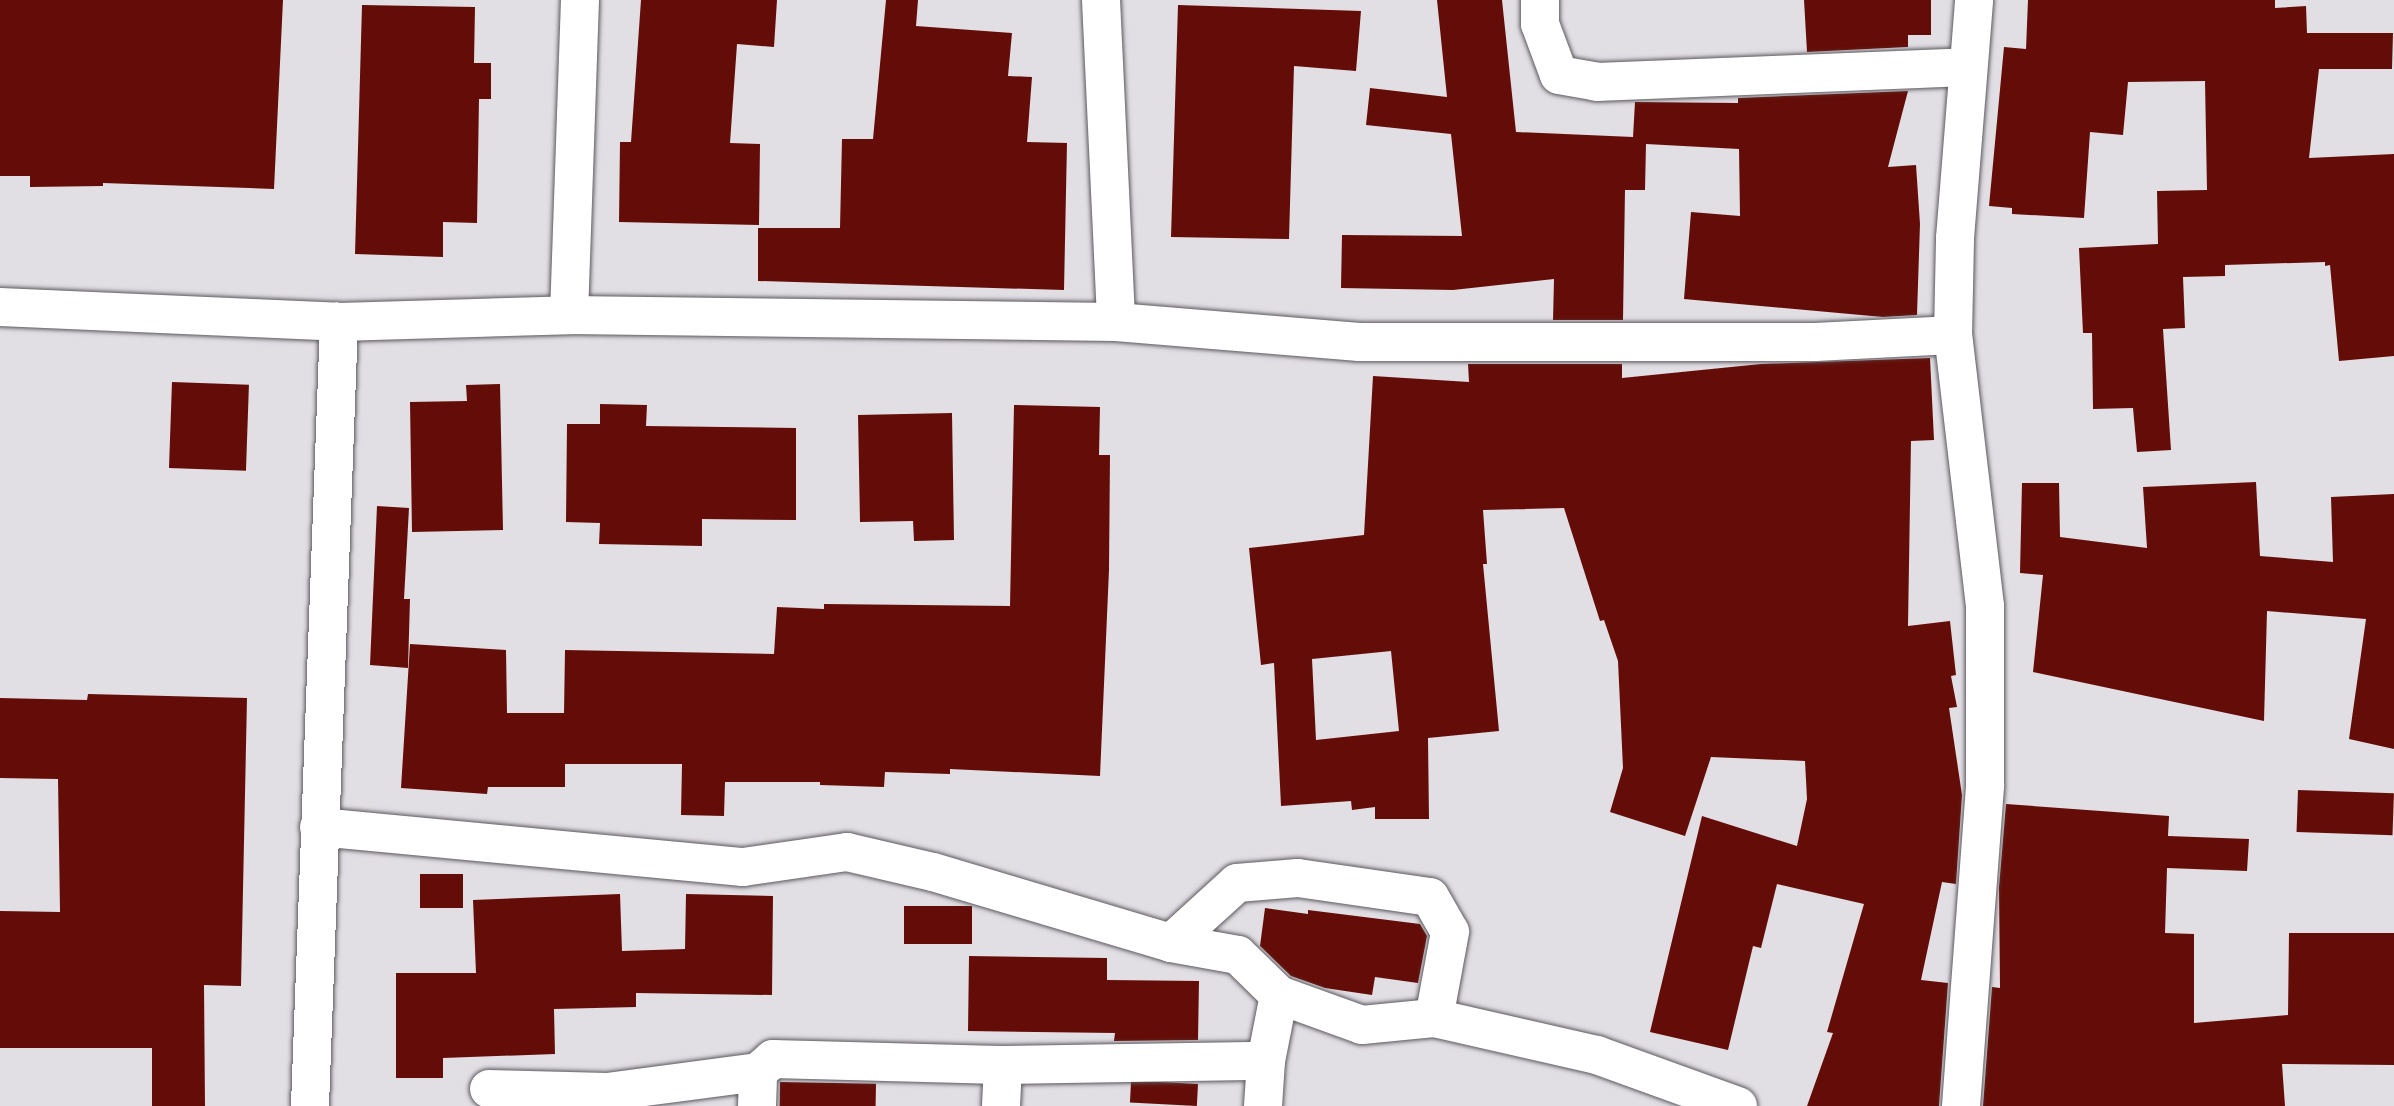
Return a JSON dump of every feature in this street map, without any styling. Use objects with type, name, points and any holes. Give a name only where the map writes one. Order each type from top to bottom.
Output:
[{"type":"street","points":[[569,315],[580,0]]},
{"type":"street","points":[[1101,0],[1116,322]]},
{"type":"street","points":[[1540,0],[1541,24],[1559,75],[1597,82],[1967,67]]},
{"type":"street","points":[[1961,1106],[1985,785],[1985,606],[1953,335],[1973,0]]},
{"type":"street","points":[[0,307],[339,322],[569,315],[1116,322],[1359,342],[1815,342],[1953,335]]},
{"type":"street","points":[[310,1106],[339,322]]},
{"type":"street","points":[[319,827],[743,867],[847,852],[933,872],[1171,943],[1238,955],[1279,995],[1362,1025],[1434,1018],[1597,1055],[1738,1106]]},
{"type":"street","points":[[1171,943],[1237,883],[1298,878],[1430,897],[1450,932],[1434,1018]]},
{"type":"street","points":[[1263,1106],[1266,1061],[1279,995]]},
{"type":"street","points":[[489,1089],[607,1099],[757,1089],[773,1059],[1003,1065],[1266,1061]]},
{"type":"street","points":[[1001,1106],[1003,1065]]},
{"type":"building","points":[[0,0],[283,0],[274,189],[103,183],[103,186],[30,187],[30,176],[0,176]]},
{"type":"building","points":[[641,0],[777,0],[774,47],[737,44],[730,143],[760,144],[759,225],[619,222],[620,142],[631,142]]},
{"type":"building","points":[[886,0],[918,0],[916,26],[1012,33],[1008,76],[1032,77],[1027,142],[1067,143],[1064,290],[758,281],[758,228],[840,228],[842,139],[873,139]]},
{"type":"building","points":[[1437,0],[1502,0],[1516,132],[1633,137],[1635,102],[1738,103],[1738,98],[1908,91],[1888,167],[1916,165],[1920,224],[1917,315],[1883,317],[1684,299],[1691,212],[1740,216],[1739,149],[1646,144],[1645,190],[1625,190],[1623,320],[1553,320],[1554,279],[1453,290],[1341,288],[1342,235],[1462,236],[1451,134],[1366,125],[1370,88],[1447,97]]},
{"type":"building","points":[[1804,0],[1931,0],[1931,35],[1908,35],[1908,47],[1807,52]]},
{"type":"building","points":[[2028,0],[2275,0],[2275,8],[2306,6],[2307,33],[2393,33],[2392,69],[2319,69],[2309,158],[2394,154],[2394,356],[2339,361],[2330,265],[2325,266],[2325,262],[2225,265],[2225,276],[2183,277],[2185,328],[2163,329],[2171,450],[2137,452],[2133,408],[2093,409],[2092,333],[2083,333],[2079,248],[2158,244],[2157,191],[2207,190],[2205,81],[2128,82],[2123,135],[2090,132],[2084,218],[2012,214],[2012,208],[1989,206],[2004,47],[2026,49]]},
{"type":"building","points":[[362,5],[475,7],[474,63],[491,63],[491,99],[479,99],[477,223],[443,222],[443,257],[355,254]]},
{"type":"building","points":[[1178,5],[1361,11],[1356,71],[1294,66],[1289,239],[1171,237]]},
{"type":"building","points":[[1930,358],[1934,440],[1911,441],[1908,626],[1950,621],[1956,675],[1951,676],[1957,707],[1949,708],[1962,795],[1956,884],[1942,882],[1921,980],[1948,983],[1939,1106],[1807,1106],[1833,1033],[1827,1032],[1864,904],[1777,884],[1761,948],[1753,946],[1728,1050],[1650,1032],[1702,816],[1797,846],[1807,799],[1805,761],[1711,757],[1685,836],[1610,812],[1623,768],[1618,661],[1604,620],[1600,621],[1564,508],[1483,510],[1487,564],[1483,564],[1499,731],[1428,738],[1429,819],[1375,819],[1375,807],[1352,810],[1351,801],[1281,806],[1274,663],[1261,665],[1249,548],[1364,535],[1373,376],[1469,382],[1468,364],[1622,364],[1622,378],[1761,364]],"holes":[[[1391,651],[1399,731],[1316,740],[1312,659]]]},
{"type":"building","points":[[172,382],[249,385],[246,471],[169,468]]},
{"type":"building","points":[[500,384],[503,530],[412,532],[410,402],[467,401],[466,385]]},
{"type":"building","points":[[600,404],[647,405],[646,426],[796,428],[796,520],[702,519],[702,546],[599,544],[600,523],[566,522],[567,424],[600,424]]},
{"type":"building","points":[[1014,405],[1100,407],[1099,455],[1110,455],[1109,570],[1100,776],[950,769],[950,774],[885,772],[884,787],[820,785],[820,782],[725,782],[724,816],[681,815],[682,764],[565,764],[565,787],[488,787],[487,794],[401,788],[410,644],[506,650],[507,713],[564,713],[565,650],[774,654],[777,607],[824,609],[824,604],[1010,606]]},
{"type":"building","points":[[952,413],[954,540],[914,541],[913,521],[860,522],[858,415]]},
{"type":"building","points":[[2256,482],[2260,556],[2333,562],[2331,497],[2394,494],[2394,749],[2349,739],[2366,619],[2267,611],[2264,721],[2033,672],[2043,575],[2020,573],[2022,483],[2059,483],[2060,537],[2147,548],[2143,487]]},
{"type":"building","points":[[377,506],[409,508],[404,599],[410,599],[408,668],[370,665]]},
{"type":"building","points":[[88,694],[247,698],[241,986],[204,985],[205,1106],[152,1106],[152,1048],[0,1048],[0,911],[60,912],[58,779],[0,778],[0,698],[87,700]]},
{"type":"building","points":[[2298,790],[2394,793],[2392,835],[2297,832]]},
{"type":"building","points":[[2006,804],[2169,816],[2168,836],[2249,839],[2247,871],[2167,868],[2165,933],[2194,934],[2194,1023],[2288,1015],[2289,933],[2394,933],[2394,1065],[2282,1064],[2285,1106],[1983,1106],[1992,987],[2000,988],[1999,887]]},
{"type":"building","points":[[420,874],[463,874],[463,908],[420,908]]},
{"type":"building","points":[[620,894],[622,951],[685,949],[686,894],[773,896],[772,995],[636,993],[636,1007],[554,1009],[555,1054],[443,1058],[443,1078],[396,1078],[396,973],[476,973],[473,900]]},
{"type":"building","points":[[904,906],[972,906],[972,944],[904,944]]},
{"type":"building","points":[[1265,908],[1308,914],[1308,910],[1420,924],[1427,936],[1418,983],[1375,977],[1372,995],[1325,988],[1291,976],[1260,946]]},
{"type":"building","points":[[969,956],[1107,958],[1107,980],[1199,981],[1198,1040],[1114,1041],[1115,1033],[968,1031]]},
{"type":"building","points":[[1131,1080],[1198,1084],[1197,1106],[1130,1102]]},
{"type":"building","points":[[780,1082],[876,1084],[876,1106],[780,1106]]}]
